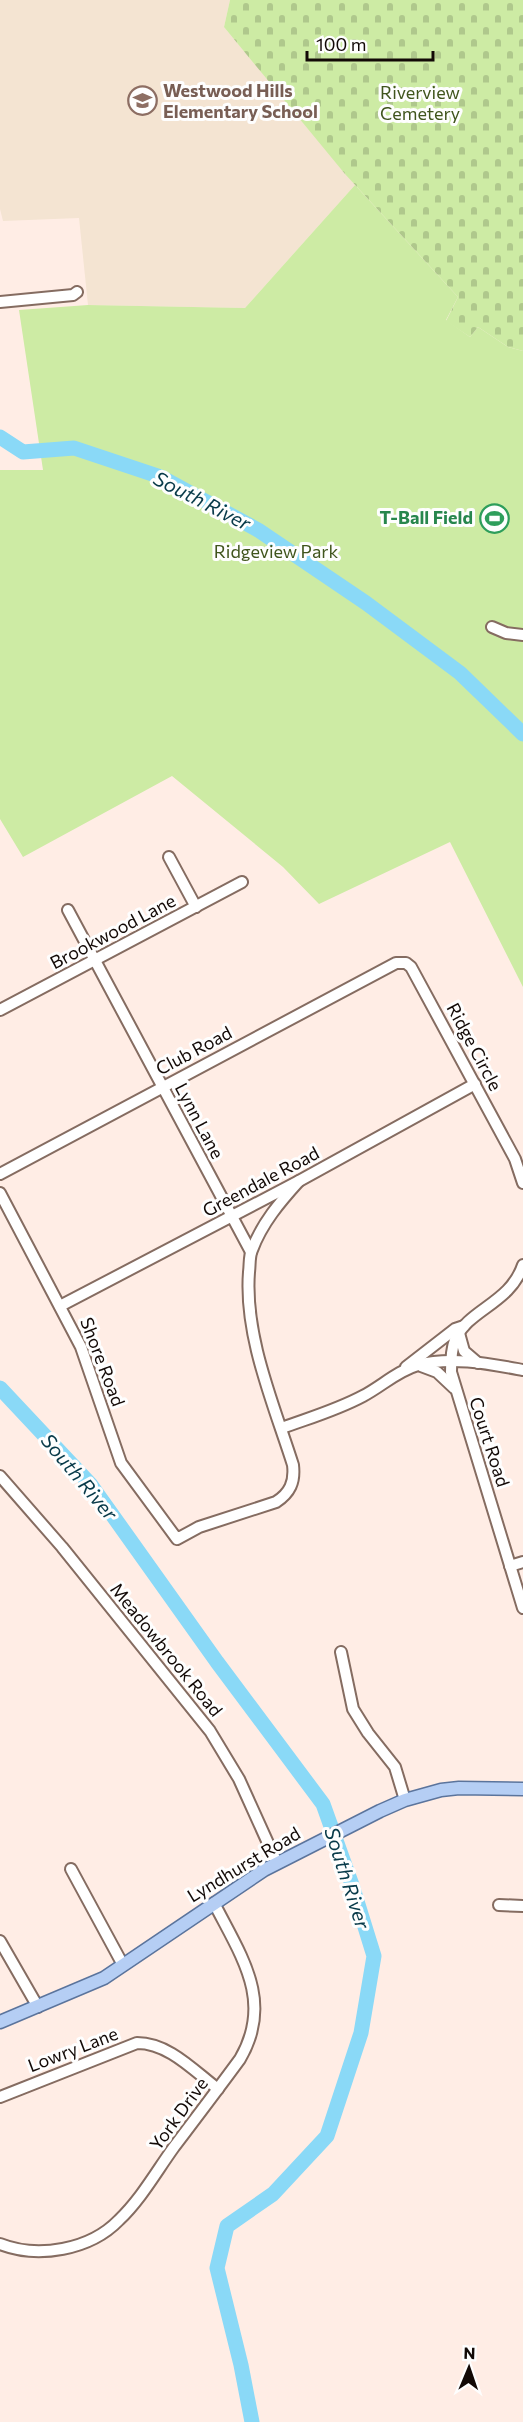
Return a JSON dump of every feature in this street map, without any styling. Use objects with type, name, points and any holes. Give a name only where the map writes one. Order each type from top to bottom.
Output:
[{"type":"main road","name":"Lyndhurst Road","points":[[0,2022],[86,1987],[277,1863],[380,1811],[423,1794],[459,1788],[523,1789]]},
{"type":"street","points":[[0,302],[77,292]]},
{"type":"street","points":[[492,627],[506,633],[523,635]]},
{"type":"street","points":[[169,857],[196,907]]},
{"type":"street","name":"Brookwood Lane","points":[[0,1010],[242,882]]},
{"type":"street","name":"Lynn Lane","points":[[68,910],[251,1252]]},
{"type":"street","name":"Club Road","points":[[0,1174],[396,963],[406,963]]},
{"type":"street","name":"Ridge Circle","points":[[406,963],[411,967],[515,1159],[523,1183]]},
{"type":"street","name":"Greendale Road","points":[[60,1306],[232,1217],[475,1084]]},
{"type":"street","points":[[298,1181],[277,1206],[251,1252],[248,1294],[256,1344],[282,1428],[361,1397],[402,1371],[455,1329],[462,1330]]},
{"type":"street","name":"Shore Road","points":[[0,1193],[60,1306],[91,1371],[121,1463],[177,1539],[199,1527],[276,1502],[287,1493],[291,1487],[294,1470],[282,1428]]},
{"type":"street","points":[[452,1362],[452,1349],[462,1330],[507,1293],[516,1281],[523,1265]]},
{"type":"street","points":[[462,1330],[464,1351],[471,1359],[481,1364]]},
{"type":"street","points":[[402,1371],[417,1365],[452,1362],[523,1370]]},
{"type":"street","name":"Court Road","points":[[452,1362],[455,1388],[523,1608]]},
{"type":"street","points":[[455,1388],[461,1371],[468,1363]]},
{"type":"street","name":"Court Road","points":[[417,1365],[437,1372],[455,1388]]},
{"type":"street","name":"Meadowbrook Road","points":[[0,1476],[62,1547],[210,1731],[240,1779],[277,1863]]},
{"type":"street","points":[[510,1566],[523,1562]]},
{"type":"street","points":[[341,1653],[353,1709],[368,1733],[395,1767],[405,1800]]},
{"type":"street","points":[[71,1869],[123,1965]]},
{"type":"street","name":"York Drive","points":[[0,2244],[16,2249],[48,2251],[77,2245],[109,2229],[132,2207],[246,2049],[252,2035],[256,2013],[250,1975],[214,1903]]},
{"type":"street","points":[[499,1905],[523,1906]]},
{"type":"street","points":[[0,1941],[38,2007]]},
{"type":"street","name":"Lowry Lane","points":[[0,2097],[137,2043],[148,2043],[164,2048],[218,2088]]},
{"type":"shaded area","name":"Westwood Hills Elementary School","points":[[0,0],[230,0],[224,27],[355,185],[245,308],[88,305],[79,218],[3,221],[0,209]]},
{"type":"green space","name":"Riverview Cemetery","points":[[230,0],[523,0],[523,351],[508,347],[478,327],[470,337],[446,321],[458,297],[345,174],[224,27]]},
{"type":"green space","name":"Ridgeview Park","points":[[355,185],[458,297],[446,320],[470,337],[478,327],[508,347],[523,351],[523,987],[450,842],[319,904],[283,867],[172,776],[23,857],[0,819],[0,470],[43,470],[19,310],[88,305],[245,308]]},
{"type":"waterway","name":"South River","points":[[0,437],[23,452],[74,448],[161,477],[258,530],[366,603],[460,673],[523,734]]},
{"type":"waterway","name":"South River","points":[[0,1388],[91,1485],[217,1662],[323,1804],[374,1956],[361,2033],[327,2136],[273,2194],[227,2226],[217,2268],[241,2365],[252,2422]]},
{"type":"place","name":"Westwood Hills Elementary School","points":[[142,101]]},
{"type":"place","name":"T-Ball Field","points":[[494,518]]}]
